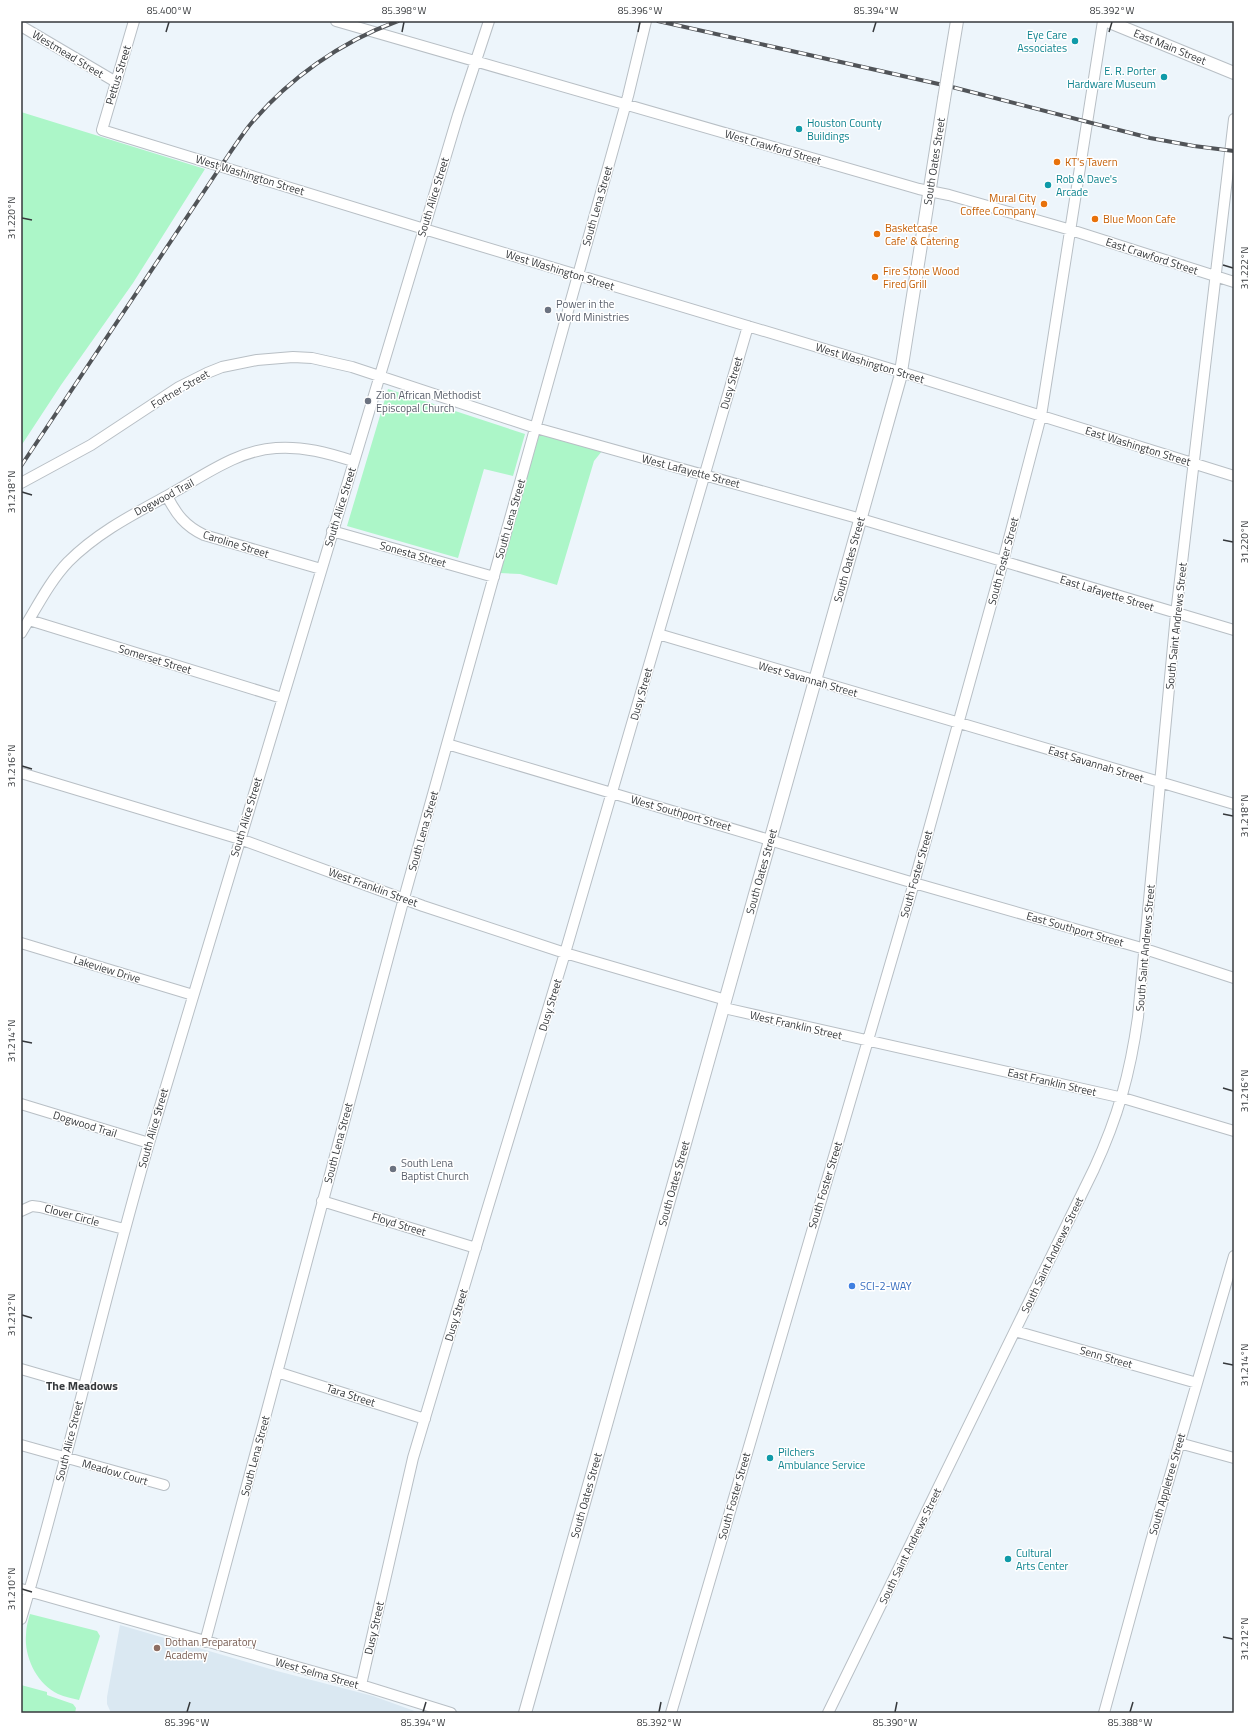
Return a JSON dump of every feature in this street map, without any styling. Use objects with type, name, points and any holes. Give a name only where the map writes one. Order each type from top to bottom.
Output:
[{"type":"main road","name":"South Oates Street","points":[[525,1713],[901,372],[957,21]]},
{"type":"main road","name":"East Main Street","points":[[1107,21],[1234,73]]},
{"type":"street","name":"Pettus Street","points":[[102,130],[134,21]]},
{"type":"street","name":"West Crawford Street","points":[[336,21],[930,192],[949,195],[1071,230]]},
{"type":"street","name":"South Alice Street","points":[[21,1619],[25,1590],[65,1458],[124,1230],[149,1143],[353,461],[489,21]]},
{"type":"street","name":"South Lena Street","points":[[205,1642],[404,898],[626,105],[646,21]]},
{"type":"street","name":"South Foster Street","points":[[671,1713],[914,883],[1003,562],[1041,416],[1103,21]]},
{"type":"street","name":"Westmead Street","points":[[21,26],[116,82]]},
{"type":"street","name":"South Saint Andrews Street","points":[[828,1713],[1094,1169],[1113,1127],[1123,1098],[1133,1053],[1145,949],[1176,614],[1195,463],[1234,119]]},
{"type":"street","name":"West Washington Street","points":[[102,130],[578,276],[901,372],[1041,416]]},
{"type":"street","name":"East Crawford Street","points":[[1071,230],[1234,282]]},
{"type":"street","name":"Dusy Street","points":[[362,1685],[404,1496],[424,1419],[565,953],[748,326]]},
{"type":"street","name":"Fortner Street","points":[[21,483],[91,445],[193,379],[222,367],[257,360],[293,357],[330,361],[379,376]]},
{"type":"street","name":"West Lafayette Street","points":[[379,376],[536,428],[704,475],[721,478],[1003,562]]},
{"type":"street","name":"East Washington Street","points":[[1041,416],[1234,476]]},
{"type":"street","name":"Dogwood Trail","points":[[21,633],[58,576],[83,547],[104,531],[122,520],[230,461],[260,450],[297,447],[316,450],[353,461]]},
{"type":"street","name":"Caroline Street","points":[[167,496],[175,512],[183,522],[193,529],[204,534],[321,569]]},
{"type":"street","name":"Sonesta Street","points":[[332,531],[494,576]]},
{"type":"street","name":"East Lafayette Street","points":[[1003,562],[1234,630]]},
{"type":"street","name":"Somerset Street","points":[[29,620],[282,698]]},
{"type":"street","name":"West Savannah Street","points":[[658,634],[959,723]]},
{"type":"street","name":"East Savannah Street","points":[[959,723],[1234,804]]},
{"type":"street","name":"West Southport Street","points":[[447,744],[771,839],[914,883]]},
{"type":"street","name":"West Franklin Street","points":[[21,773],[240,839],[404,898],[565,953],[725,1004],[868,1041]]},
{"type":"street","name":"East Southport Street","points":[[914,883],[1145,949],[1234,978]]},
{"type":"street","name":"Lakeview Drive","points":[[21,943],[193,995]]},
{"type":"street","name":"East Franklin Street","points":[[868,1041],[1123,1098],[1234,1131]]},
{"type":"street","name":"Dogwood Trail","points":[[21,1104],[149,1143]]},
{"type":"street","name":"Floyd Street","points":[[322,1201],[476,1248]]},
{"type":"street","name":"Clover Circle","points":[[21,1211],[28,1207],[40,1207],[124,1230]]},
{"type":"street","name":"South Appletree Street","points":[[1104,1713],[1179,1443],[1234,1256]]},
{"type":"street","name":"Senn Street","points":[[1015,1331],[1197,1383]]},
{"type":"street","points":[[21,1369],[83,1387]]},
{"type":"street","name":"Tara Street","points":[[277,1372],[424,1419]]},
{"type":"street","points":[[1179,1443],[1234,1458]]},
{"type":"street","name":"Meadow Court","points":[[21,1445],[164,1486]]},
{"type":"street","name":"West Selma Street","points":[[25,1590],[205,1642],[362,1685],[451,1713]]},
{"type":"shaded area","name":"Dothan Preparatory Academy","points":[[120,1625],[277,1671],[373,1696],[420,1713],[111,1713],[107,1704],[107,1697]]},
{"type":"green space","points":[[21,112],[205,169],[133,283],[61,385],[21,446]]},
{"type":"green space","points":[[388,389],[525,434],[513,476],[484,469],[458,558],[347,526]]},
{"type":"green space","points":[[542,434],[602,451],[594,461],[557,585],[520,574],[500,573],[539,435]]},
{"type":"green space","points":[[30,1614],[97,1631],[100,1636],[79,1700],[58,1694],[44,1684],[33,1669],[27,1652],[26,1643],[26,1629]]},
{"type":"green space","points":[[21,1685],[47,1692],[47,1695],[73,1704],[76,1708],[75,1713],[21,1713]]},
{"type":"railway","points":[[21,466],[249,126],[281,93],[316,64],[356,40],[398,21]]},
{"type":"railway","points":[[658,21],[952,87],[1150,138],[1234,151]]},
{"type":"place","name":"Eye Care Associates","points":[[1075,41]]},
{"type":"place","name":"E. R. Porter Hardware Museum","points":[[1164,77]]},
{"type":"place","name":"Houston County Buildings","points":[[799,129]]},
{"type":"place","name":"KT's Tavern","points":[[1057,162]]},
{"type":"place","name":"Rob & Dave's Arcade","points":[[1048,185]]},
{"type":"place","name":"Mural City Coffee Company","points":[[1044,204]]},
{"type":"place","name":"Blue Moon Cafe","points":[[1095,219]]},
{"type":"place","name":"Basketcase Cafe' & Catering","points":[[877,234]]},
{"type":"place","name":"Fire Stone Wood Fired Grill","points":[[875,277]]},
{"type":"place","name":"Power in the Word Ministries","points":[[548,310]]},
{"type":"place","name":"Zion African Methodist Episcopal Church","points":[[368,401]]},
{"type":"place","name":"South Lena Baptist Church","points":[[393,1169]]},
{"type":"place","name":"SCI-2-WAY","points":[[852,1286]]},
{"type":"place","name":"Pilchers Ambulance Service","points":[[770,1458]]},
{"type":"place","name":"Cultural Arts Center","points":[[1008,1559]]},
{"type":"place","name":"Dothan Preparatory Academy","points":[[157,1648]]},
{"type":"district","name":"The Meadows","points":[[82,1385]]}]
